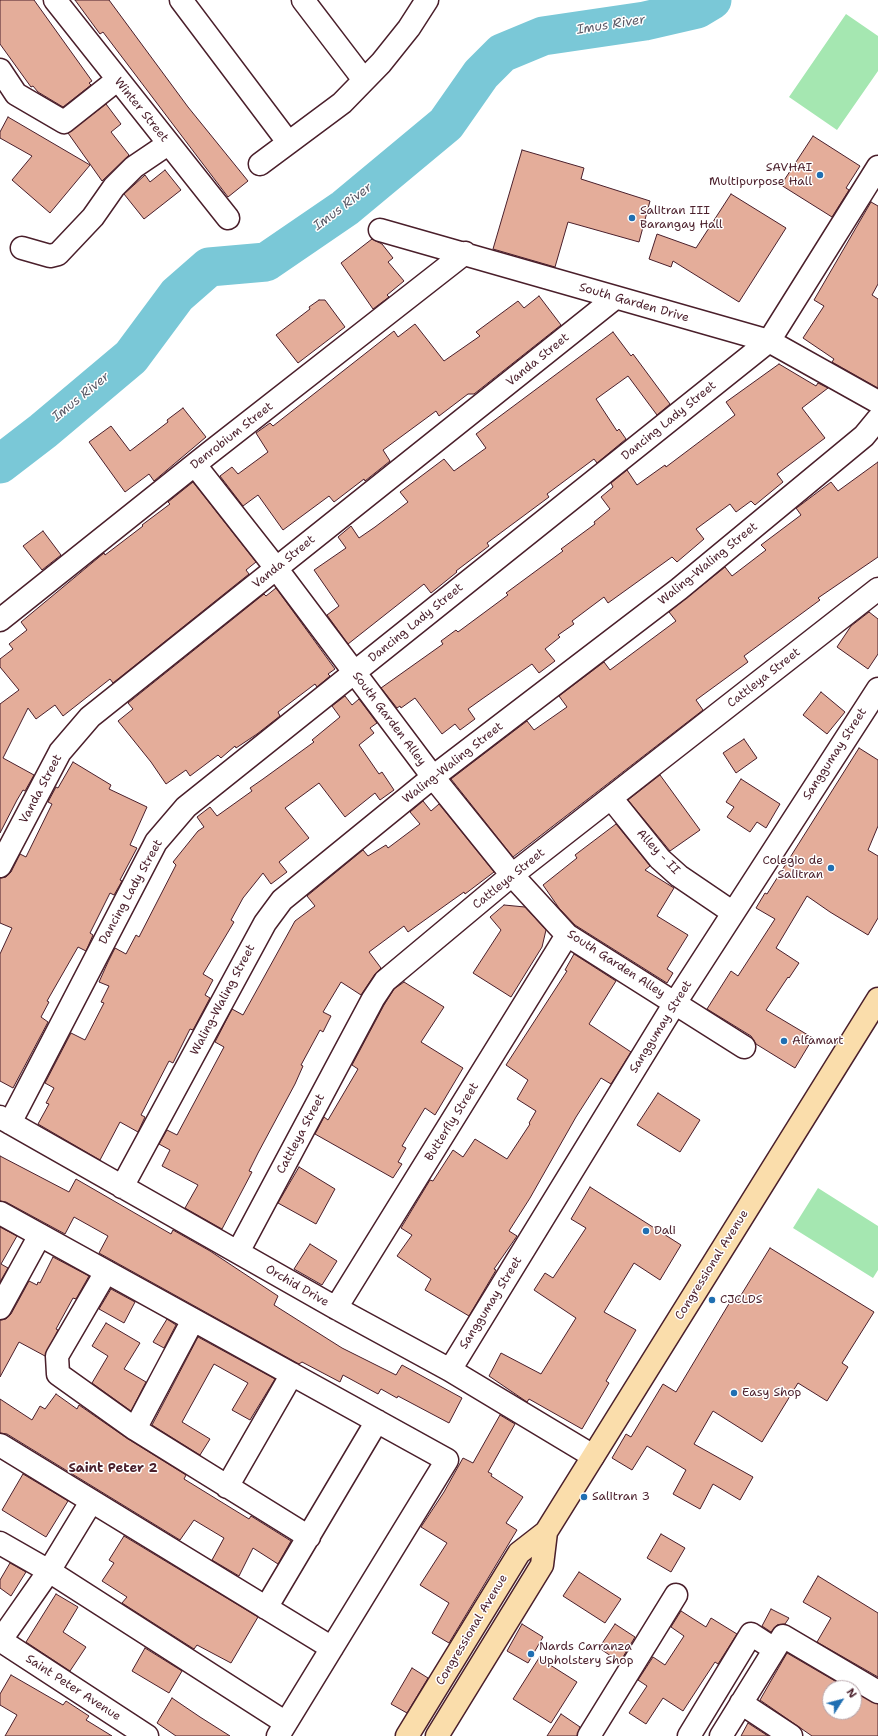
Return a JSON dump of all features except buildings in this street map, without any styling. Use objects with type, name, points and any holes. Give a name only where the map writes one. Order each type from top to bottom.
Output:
[{"type":"main road","name":"Congressional Avenue","points":[[407,1736],[519,1553],[546,1532],[878,999]]},
{"type":"main road","name":"Congressional Avenue","points":[[437,1736],[542,1565],[546,1532]]},
{"type":"street","name":"Winter Street","points":[[55,0],[228,218]]},
{"type":"street","points":[[181,0],[288,142]]},
{"type":"street","points":[[303,0],[364,80]]},
{"type":"street","points":[[260,164],[342,102],[381,63],[404,34],[427,0]]},
{"type":"street","points":[[0,70],[16,94],[64,122],[117,80]]},
{"type":"street","points":[[22,248],[50,256],[58,254],[93,217],[114,187],[134,167],[168,144]]},
{"type":"street","name":"Dancing Lady Street","points":[[5,1120],[156,842],[186,807],[769,341],[878,167]]},
{"type":"street","name":"South Garden Drive","points":[[380,230],[769,341],[878,402]]},
{"type":"street","name":"Denrobium Street","points":[[0,620],[465,254]]},
{"type":"street","name":"Vanda Street","points":[[0,866],[60,752],[90,717],[615,298]]},
{"type":"street","name":"Waling-Waling Street","points":[[122,1187],[265,923],[282,900],[433,777],[679,589],[864,436],[878,419]]},
{"type":"street","name":"South Garden Alley","points":[[195,465],[276,568],[433,777],[512,875],[567,935],[744,1047]]},
{"type":"street","name":"Cattleya Street","points":[[238,1252],[372,999],[385,981],[512,875],[878,589]]},
{"type":"street","name":"Sanggumay Street","points":[[450,1370],[732,912],[878,689]]},
{"type":"street","name":"Alley - II","points":[[611,798],[660,859],[679,876],[732,912]]},
{"type":"street","name":"Butterfly Street","points":[[336,1308],[567,935]]},
{"type":"street","name":"Orchid Drive","points":[[5,1120],[336,1308],[450,1370],[593,1456]]},
{"type":"street","points":[[0,1213],[447,1460],[282,1730],[48,1571],[0,1543]]},
{"type":"street","points":[[0,1308],[40,1236]]},
{"type":"street","points":[[106,1272],[57,1356],[58,1374],[135,1429],[309,1537]]},
{"type":"street","points":[[135,1429],[193,1320]]},
{"type":"street","points":[[227,1487],[292,1374]]},
{"type":"street","points":[[266,1608],[377,1421]]},
{"type":"street","points":[[0,1446],[332,1648]]},
{"type":"street","points":[[0,1641],[48,1571],[91,1502]]},
{"type":"street","points":[[589,1736],[676,1596]]},
{"type":"street","points":[[689,1736],[751,1634],[774,1649]]},
{"type":"street","points":[[721,1736],[783,1636],[877,1689]]},
{"type":"street","name":"Saint Peter Avenue","points":[[0,1641],[147,1736]]},
{"type":"street","points":[[741,1703],[791,1736]]},
{"type":"green space","points":[[846,14],[878,36],[878,71],[837,130],[789,97]]},
{"type":"green space","points":[[818,1188],[878,1226],[878,1270],[873,1278],[793,1228]]},
{"type":"waterway","name":"Imus River","points":[[0,464],[43,431],[131,357],[177,295],[209,267],[266,262],[345,208],[446,124],[481,74],[502,53],[543,36],[645,21],[697,9],[712,0]]},
{"type":"place","name":"SAVHAI Multipurpose Hall","points":[[820,175]]},
{"type":"place","name":"Salitran III Barangay Hall","points":[[632,218]]},
{"type":"place","name":"Colegio de Salitran","points":[[831,868]]},
{"type":"place","name":"Alfamart","points":[[784,1041]]},
{"type":"place","name":"Dali","points":[[646,1231]]},
{"type":"place","name":"CJCLDS","points":[[712,1300]]},
{"type":"place","name":"Easy Shop","points":[[734,1393]]},
{"type":"place","name":"Salitran 3","points":[[584,1497]]},
{"type":"place","name":"Nards Carranza Upholstery Shop","points":[[531,1654]]},
{"type":"district","name":"Saint Peter 2","points":[[113,1469]]}]
